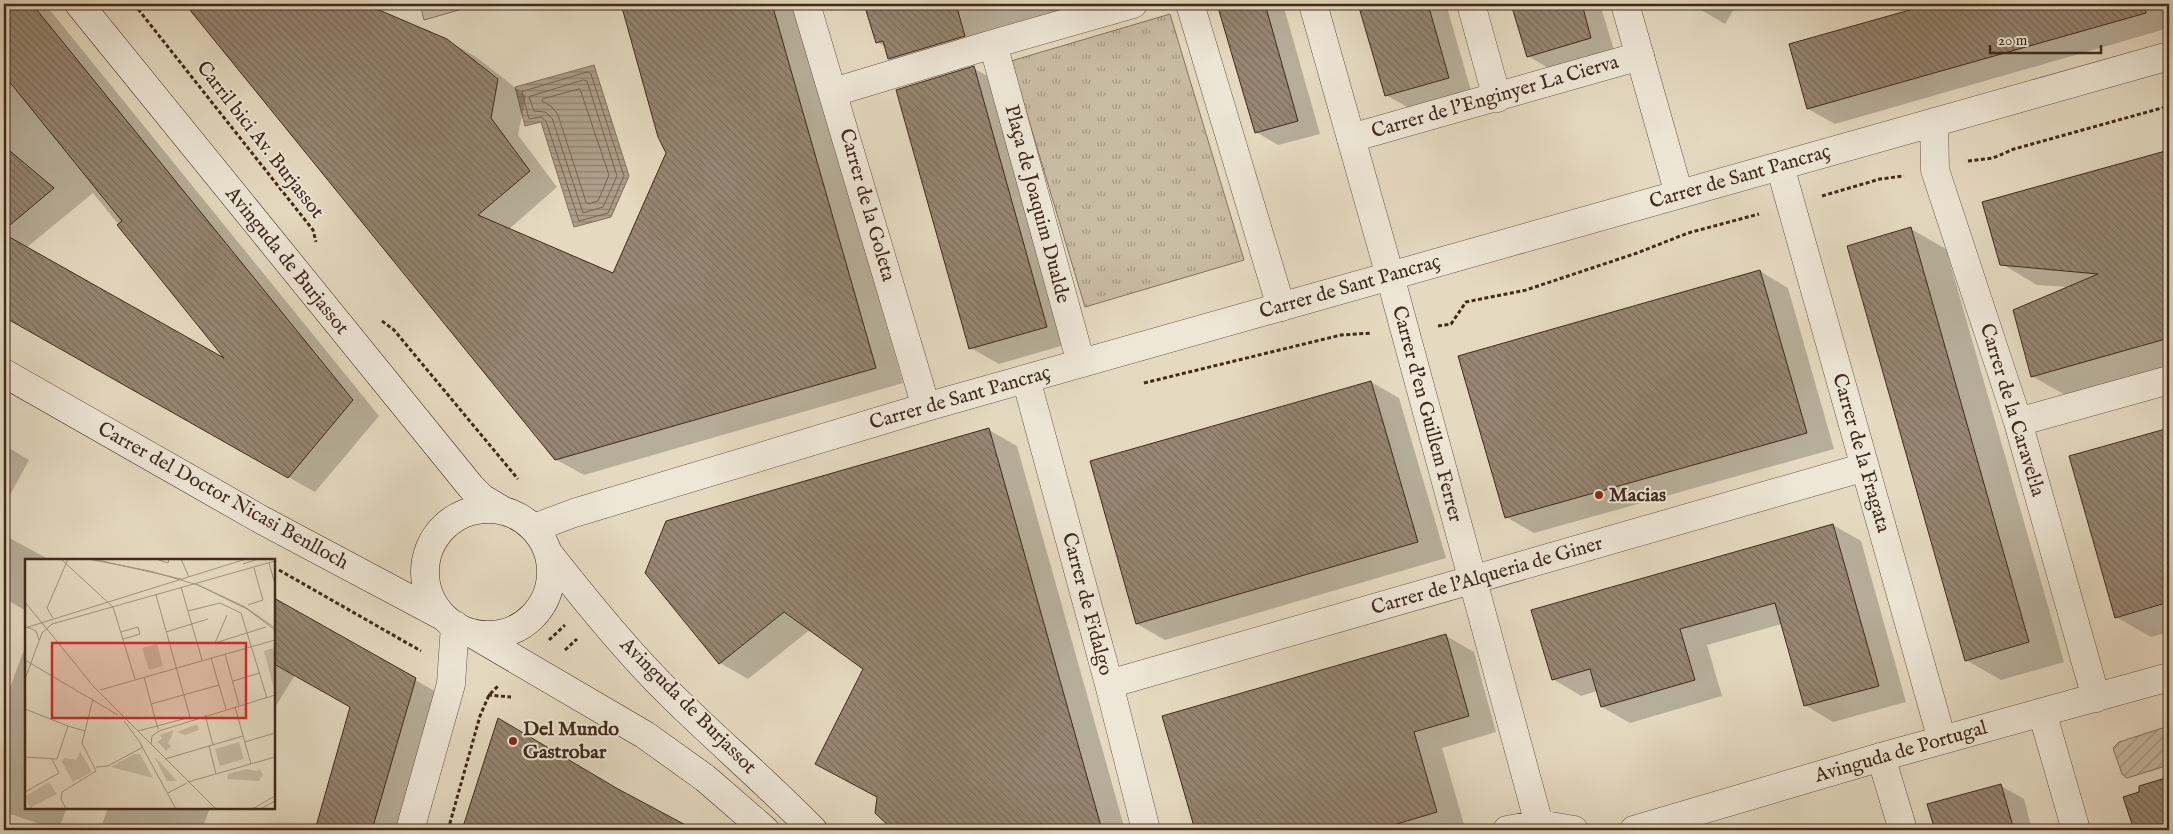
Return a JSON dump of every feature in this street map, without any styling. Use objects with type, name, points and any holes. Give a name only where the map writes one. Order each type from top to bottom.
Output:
[{"type":"street","name":"Avinguda de Burjassot","points":[[79,4],[470,487],[482,498],[502,510]]},
{"type":"street","name":"Carrer de la Goleta","points":[[806,4],[834,92],[926,407]]},
{"type":"street","points":[[834,92],[993,44],[1101,8],[1133,4]]},
{"type":"street","points":[[1190,4],[1281,307]]},
{"type":"street","name":"Carrer d'en Guillem Ferrer","points":[[1313,4],[1390,276],[1539,824]]},
{"type":"street","points":[[1471,4],[1497,98]]},
{"type":"street","points":[[1625,4],[1679,194]]},
{"type":"street","name":"Plaça de Joaquim Dualde","points":[[993,44],[1082,363]]},
{"type":"street","name":"Carrer de l'Enginyer La Cierva","points":[[1351,138],[1640,56]]},
{"type":"street","name":"Carrer de Sant Pancraç","points":[[545,523],[926,407],[2169,56]]},
{"type":"street","name":"Carrer de la Caravel·la","points":[[1934,122],[1935,170],[2018,422],[2096,698]]},
{"type":"street","name":"Carrer de la Fragata","points":[[1780,166],[1942,740]]},
{"type":"street","name":"Carrer del Doctor Nicasi Benlloch","points":[[4,374],[260,519],[456,624]]},
{"type":"street","name":"Carrer de Fidalgo","points":[[1026,379],[1109,684],[1146,830]]},
{"type":"street","points":[[2018,422],[2169,380]]},
{"type":"street","name":"Carrer de l'Alqueria de Giner","points":[[1109,684],[1865,467]]},
{"type":"street","points":[[488,509],[502,510],[526,521],[545,523],[543,540],[549,554],[551,568],[548,594],[532,617],[519,627],[506,632],[480,634],[456,624],[432,600],[426,583],[426,562],[433,541],[446,525],[464,513],[488,509]]},
{"type":"street","name":"Avinguda de Burjassot","points":[[549,554],[598,614],[672,696],[773,789],[813,830]]},
{"type":"street","name":"Avinguda de Burjassot","points":[[456,624],[645,735],[705,778],[765,830]]},
{"type":"street","points":[[410,830],[451,684],[456,624]]},
{"type":"street","name":"Avinguda de Portugal","points":[[1634,830],[1710,820],[1881,757],[2169,677]]},
{"type":"street","points":[[2042,712],[2076,830]]},
{"type":"street","points":[[1881,757],[1903,830]]},
{"type":"street","points":[[1507,830],[1539,824],[1574,830]]},
{"type":"path","name":"Carril bici Av. Burjassot","points":[[134,4],[313,230],[317,246]]},
{"type":"path","points":[[1961,163],[1993,158],[2014,149],[2169,106]]},
{"type":"path","points":[[1816,197],[1880,179],[1912,175]]},
{"type":"path","points":[[1434,327],[1451,324],[1466,302],[1526,290],[1637,253],[1688,233],[1747,217]]},
{"type":"path","points":[[376,317],[394,330],[529,492],[545,523]]},
{"type":"path","points":[[1142,384],[1340,335]]},
{"type":"path","points":[[275,568],[425,656]]},
{"type":"path","points":[[563,653],[583,633]]},
{"type":"path","points":[[448,830],[480,716],[489,695]]},
{"type":"green space","points":[[420,4],[480,4],[424,20]]},
{"type":"green space","points":[[1170,14],[1244,260],[1085,307],[1011,61]]},
{"type":"green space","points":[[2169,726],[2169,765],[2127,778],[2122,774],[2113,748],[2119,742]]},
{"type":"water","points":[[594,65],[629,176],[611,217],[574,227],[541,122],[525,126],[515,87]]},
{"type":"building","points":[[4,4],[32,4],[353,400],[288,478],[4,317],[4,234],[224,358],[117,225],[122,221],[4,75]]},
{"type":"building","points":[[185,4],[365,4],[447,39],[498,79],[491,118],[530,171],[478,215],[613,273],[666,153],[658,137],[621,4],[772,4],[876,368],[555,460]]},
{"type":"building","points":[[864,4],[956,4],[965,36],[888,59],[883,41],[876,43]]},
{"type":"building","points":[[1217,4],[1265,4],[1298,121],[1255,133]]},
{"type":"building","points":[[1358,4],[1428,4],[1449,78],[1385,96]]},
{"type":"building","points":[[1511,4],[1582,4],[1591,38],[1527,57]]},
{"type":"building","points":[[1931,4],[2145,4],[2146,13],[1807,109],[1789,44]]},
{"type":"building","points":[[974,66],[1047,327],[969,349],[896,90]]},
{"type":"building","points":[[4,146],[54,188],[4,230]]},
{"type":"building","points":[[2169,150],[2169,338],[2031,377],[2013,310],[2098,274],[2000,265],[1982,202]]},
{"type":"building","points":[[1911,227],[2029,642],[1965,661],[1847,246]]},
{"type":"building","points":[[1760,270],[1807,433],[1505,518],[1458,356]]},
{"type":"building","points":[[1371,381],[1418,542],[1136,624],[1090,461]]},
{"type":"building","points":[[989,428],[1102,830],[893,830],[875,813],[877,797],[815,764],[863,669],[784,612],[719,664],[645,573],[666,521]]},
{"type":"building","points":[[2169,428],[2169,602],[2115,618],[2069,456]]},
{"type":"building","points":[[1833,524],[1879,686],[1804,706],[1775,603],[1680,629],[1695,680],[1601,707],[1590,669],[1552,680],[1531,610]]},
{"type":"building","points":[[275,599],[416,678],[372,830],[315,830],[350,707],[275,665]]},
{"type":"building","points":[[1446,634],[1469,716],[1414,732],[1437,812],[1377,830],[1195,830],[1162,716]]},
{"type":"building","points":[[498,718],[618,789],[695,830],[462,830]]},
{"type":"building","points":[[2169,777],[2169,830],[2134,830],[2123,797],[2139,792],[2139,786]]},
{"type":"building","points":[[2001,784],[2014,830],[1935,830],[1927,804]]},
{"type":"place","name":"Macias","points":[[1599,495]]},
{"type":"place","name":"Del Mundo Gastrobar","points":[[513,741]]}]
